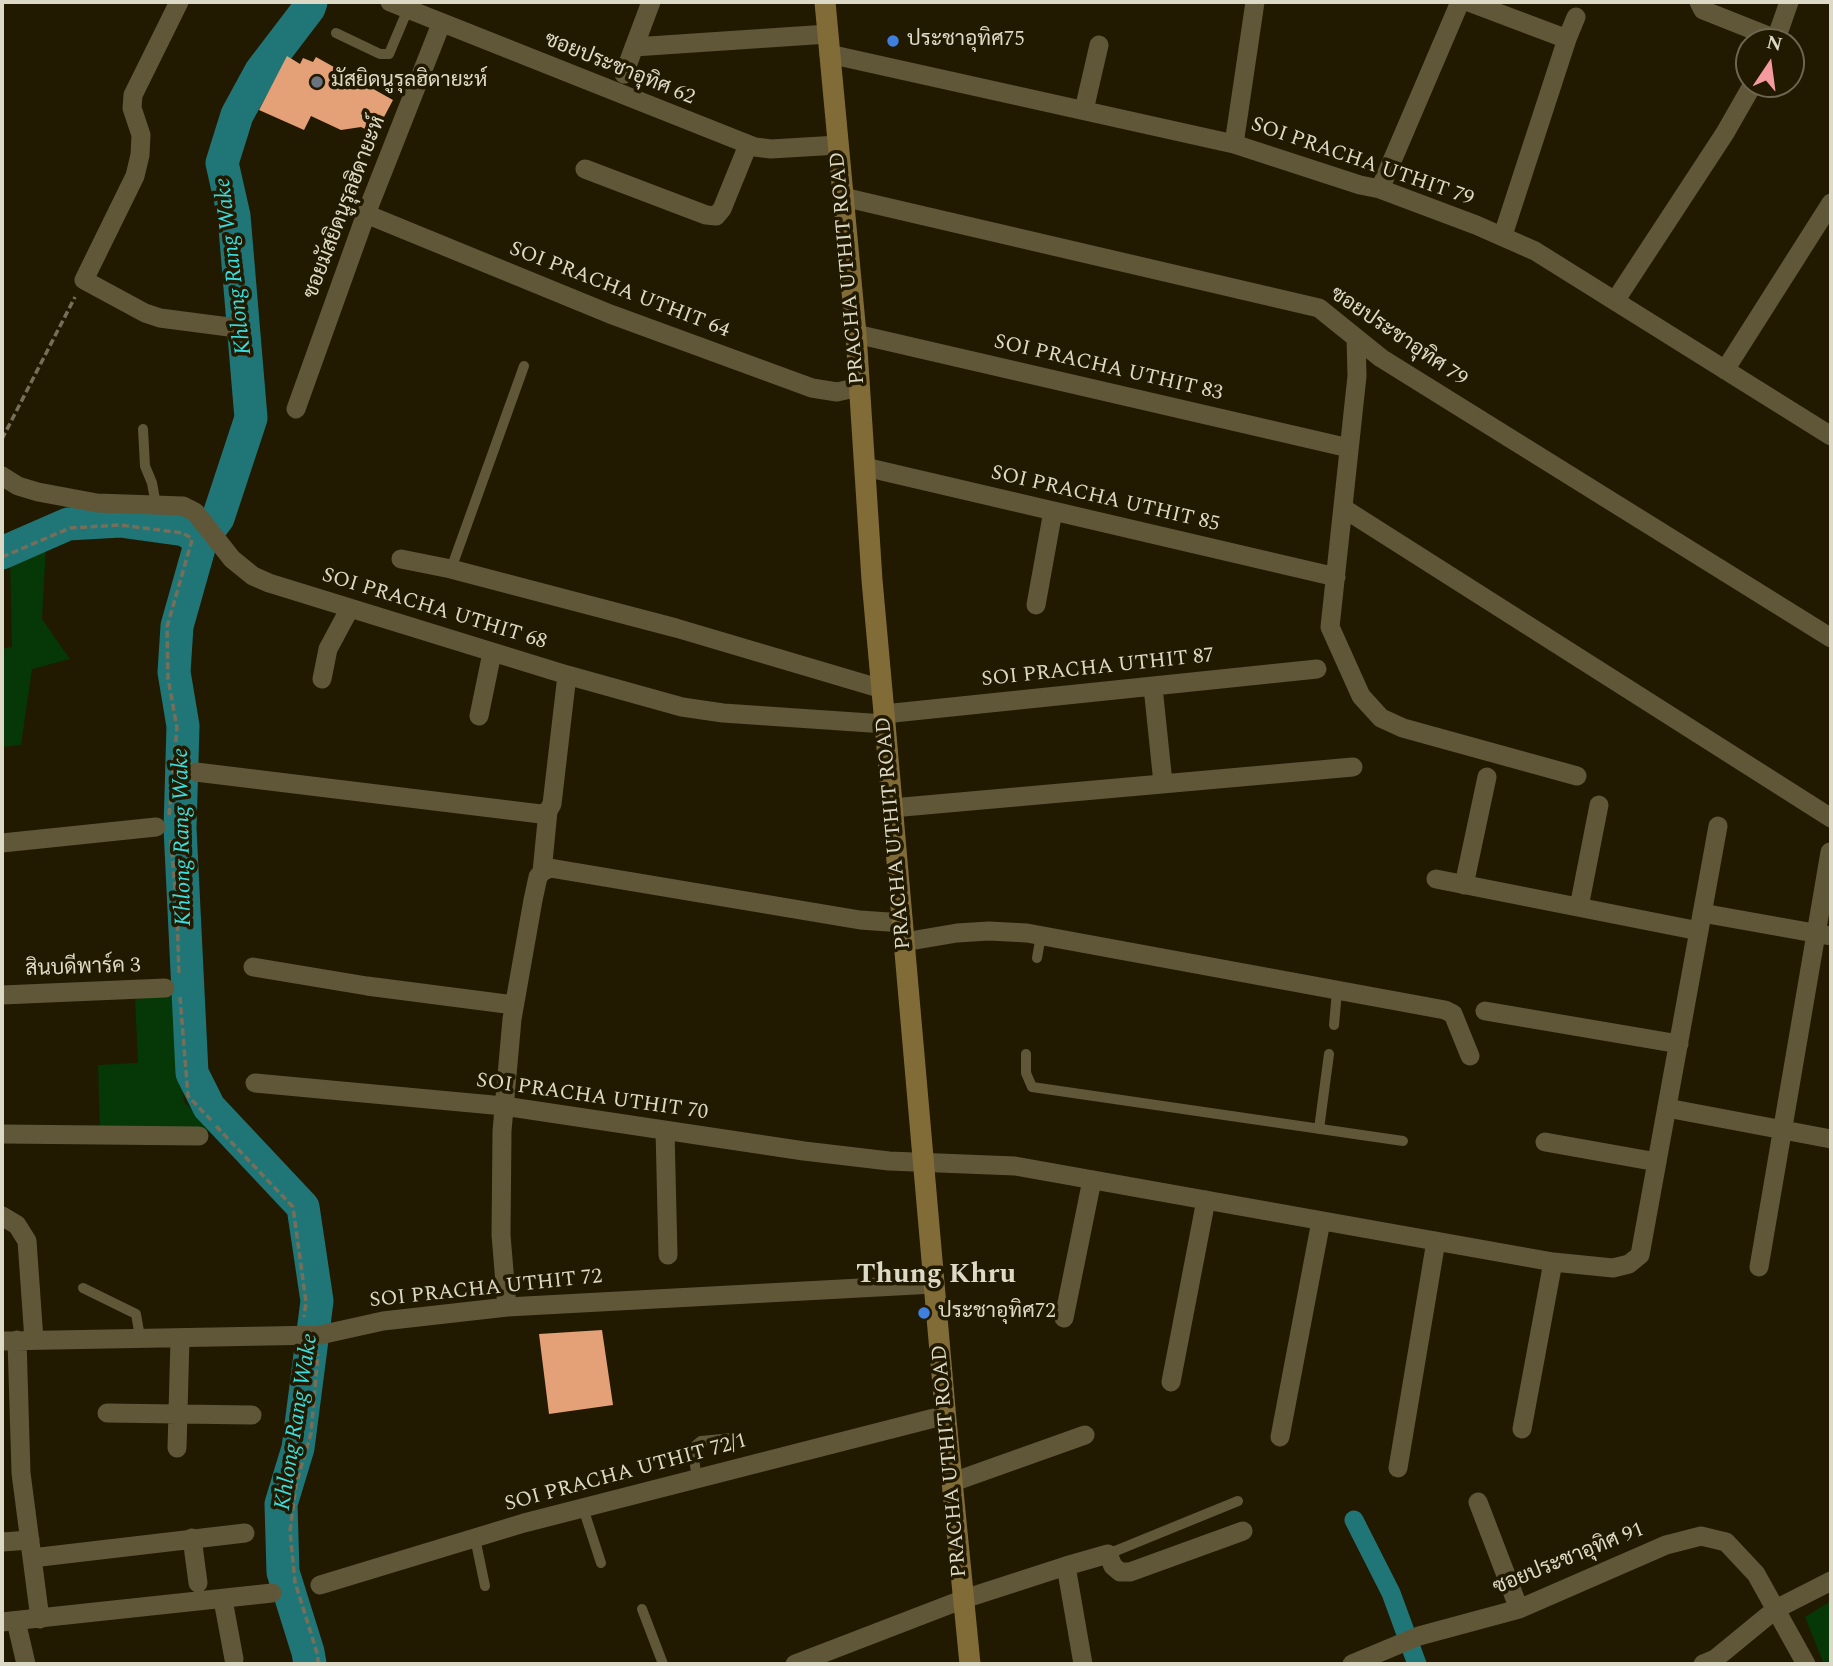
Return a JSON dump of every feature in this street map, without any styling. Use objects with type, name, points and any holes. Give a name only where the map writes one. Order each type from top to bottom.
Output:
[{"type":"main road","name":"PRACHA UTHIT ROAD","points":[[825,2],[856,334],[884,719],[970,1664]]},
{"type":"street","points":[[179,2],[134,95],[131,108],[141,135],[135,176],[84,280],[145,313],[160,318],[229,327]]},
{"type":"street","points":[[624,74],[651,2]]},
{"type":"street","points":[[1234,144],[1255,2]]},
{"type":"street","points":[[1380,189],[1460,2]]},
{"type":"street","points":[[1469,2],[1567,39]]},
{"type":"street","points":[[1699,2],[1703,10],[1745,28]]},
{"type":"street","points":[[1780,28],[1789,2]]},
{"type":"street","name":"ซอยประชาอุทิศ 62","points":[[399,5],[748,145],[771,149],[838,145]]},
{"type":"street","points":[[1503,236],[1576,17]]},
{"type":"street","name":"ซอยมัสยิดนูรุลฮิดายะห์","points":[[296,409],[366,214],[441,24]]},
{"type":"street","name":"SOI PRACHA UTHIT 79","points":[[635,47],[828,44],[1084,110],[1234,144],[1380,189],[1535,251],[1831,436]]},
{"type":"street","points":[[1084,110],[1099,46]]},
{"type":"street","points":[[1615,301],[1745,98]]},
{"type":"street","points":[[585,169],[706,215],[716,216],[722,209],[748,145]]},
{"type":"street","name":"ซอยประชาอุทิศ 79","points":[[843,197],[1319,308],[1393,366],[1831,638]]},
{"type":"street","points":[[1724,370],[1831,203]]},
{"type":"street","name":"SOI PRACHA UTHIT 64","points":[[366,214],[610,314],[812,388],[837,392],[859,387]]},
{"type":"street","name":"SOI PRACHA UTHIT 83","points":[[856,334],[1349,448]]},
{"type":"street","points":[[1356,338],[1357,376],[1330,627],[1361,696],[1381,718],[1403,729],[1577,776]]},
{"type":"street","name":"SOI PRACHA UTHIT 85","points":[[865,467],[1336,578]]},
{"type":"street","points":[[2,476],[18,486],[60,497],[97,503],[183,506],[197,521]]},
{"type":"street","points":[[1343,508],[1831,818]]},
{"type":"street","points":[[1036,605],[1053,511]]},
{"type":"street","name":"SOI PRACHA UTHIT 68","points":[[197,521],[222,550],[253,576],[567,676],[682,707],[760,716],[884,719]]},
{"type":"street","points":[[401,559],[451,569],[676,628],[882,689]]},
{"type":"street","points":[[322,678],[328,649],[351,608]]},
{"type":"street","points":[[479,716],[492,653]]},
{"type":"street","name":"SOI PRACHA UTHIT 87","points":[[884,719],[1317,669]]},
{"type":"street","points":[[542,872],[567,676]]},
{"type":"street","points":[[1153,687],[1163,783]]},
{"type":"street","points":[[892,808],[1353,766]]},
{"type":"street","points":[[196,772],[528,813],[541,814],[548,811]]},
{"type":"street","points":[[1464,885],[1487,777]]},
{"type":"street","points":[[1579,908],[1599,805]]},
{"type":"street","points":[[1545,1142],[1657,1162],[1718,826]]},
{"type":"street","points":[[2,843],[165,827]]},
{"type":"street","points":[[1759,1267],[1783,1130],[1824,934],[1830,852]]},
{"type":"street","points":[[507,1307],[500,1235],[504,1105],[514,1005],[533,900],[538,877],[550,868],[860,920],[903,932],[989,931],[1041,935],[1445,1010],[1453,1014],[1470,1056]]},
{"type":"street","points":[[1436,880],[1579,908],[1824,934]]},
{"type":"street","points":[[253,967],[367,986],[514,1005]]},
{"type":"street","name":"สินบดีพาร์ค 3","points":[[2,995],[175,989]]},
{"type":"street","points":[[1485,1011],[1679,1044]]},
{"type":"street","name":"SOI PRACHA UTHIT 70","points":[[255,1083],[504,1105],[804,1151],[888,1161],[1014,1166],[1553,1262],[1613,1268],[1629,1264],[1640,1255],[1657,1162]]},
{"type":"street","points":[[1667,1108],[1831,1139]]},
{"type":"street","points":[[666,1130],[667,1255]]},
{"type":"street","points":[[2,1135],[199,1136]]},
{"type":"street","points":[[1064,1318],[1092,1180]]},
{"type":"street","points":[[1171,1382],[1206,1200]]},
{"type":"street","points":[[2,1216],[17,1226],[27,1241],[11,1419],[21,1473],[40,1619]]},
{"type":"street","points":[[1280,1437],[1321,1221]]},
{"type":"street","points":[[1398,1468],[1436,1241]]},
{"type":"street","points":[[1522,1429],[1553,1262]]},
{"type":"street","name":"SOI PRACHA UTHIT 72","points":[[18,1340],[305,1335],[383,1321],[507,1307],[934,1284]]},
{"type":"street","points":[[177,1448],[180,1339]]},
{"type":"street","points":[[107,1413],[252,1415]]},
{"type":"street","name":"SOI PRACHA UTHIT 72/1","points":[[320,1585],[583,1508],[946,1415]]},
{"type":"street","points":[[953,1482],[1085,1435]]},
{"type":"street","points":[[1478,1502],[1520,1609]]},
{"type":"street","points":[[795,1664],[964,1599],[1066,1566],[1108,1554],[1113,1566],[1120,1572],[1130,1572],[1243,1531]]},
{"type":"street","points":[[2,1542],[31,1549],[245,1533]]},
{"type":"street","name":"ซอยประชาอุทิศ 91","points":[[1352,1664],[1419,1636],[1520,1609],[1666,1545],[1700,1536],[1726,1542],[1756,1574],[1806,1664]]},
{"type":"street","points":[[192,1538],[198,1583]]},
{"type":"street","points":[[1066,1566],[1083,1664]]},
{"type":"street","points":[[1703,1664],[1714,1659],[1776,1609],[1831,1581]]},
{"type":"street","points":[[26,1664],[9,1622],[272,1594]]},
{"type":"street","points":[[223,1600],[234,1659]]},
{"type":"lane","points":[[335,33],[380,54],[389,54],[399,5]]},
{"type":"lane","points":[[451,569],[524,366]]},
{"type":"lane","points":[[143,429],[145,466],[152,482],[156,505]]},
{"type":"lane","points":[[1037,958],[1041,935]]},
{"type":"lane","points":[[1334,1025],[1338,991]]},
{"type":"lane","points":[[1026,1054],[1026,1073],[1032,1087],[1404,1141]]},
{"type":"lane","points":[[1319,1129],[1329,1055]]},
{"type":"lane","points":[[83,1288],[136,1314],[140,1337]]},
{"type":"lane","points":[[697,1478],[694,1460],[696,1445],[701,1441],[732,1438]]},
{"type":"lane","points":[[1108,1554],[1238,1501]]},
{"type":"lane","points":[[583,1508],[601,1563]]},
{"type":"lane","points":[[474,1538],[485,1586]]},
{"type":"lane","points":[[642,1609],[663,1664]]},
{"type":"path","points":[[2,439],[84,280]]},
{"type":"path","points":[[197,521],[167,627],[168,678],[177,728],[165,827],[177,911],[175,989],[188,1096],[293,1207],[306,1302],[305,1335],[311,1433],[296,1485],[290,1531],[295,1582],[318,1656],[318,1664]]},
{"type":"path","points":[[2,557],[70,527],[120,525],[183,533],[192,539]]},
{"type":"green space","points":[[46,546],[42,619],[70,659],[32,669],[21,745],[2,747],[2,649],[12,647],[10,557]]},
{"type":"green space","points":[[175,994],[184,1102],[213,1131],[100,1131],[98,1065],[138,1063],[135,999]]},
{"type":"green space","points":[[1831,1601],[1831,1664],[1824,1664],[1805,1617]]},
{"type":"building","name":"มัสยิดนูรุลฮิดายะห์","points":[[287,56],[300,64],[303,58],[313,62],[316,57],[393,100],[375,134],[361,127],[341,130],[311,116],[304,130],[259,110]]},
{"type":"building","points":[[602,1330],[613,1405],[549,1414],[539,1334]]},
{"type":"waterway","name":"Khlong Rang Wake","points":[[310,1664],[283,1572],[281,1504],[298,1448],[317,1301],[303,1207],[209,1107],[192,1073],[180,828],[183,726],[174,672],[177,626],[201,541],[218,518],[251,418],[234,216],[222,163],[237,115],[261,71],[311,2]]},
{"type":"waterway","points":[[2,553],[68,524],[120,521],[185,530],[201,541]]},
{"type":"waterway","points":[[1354,1520],[1391,1593],[1417,1664]]},
{"type":"place","name":"ประชาอุทิศ75","points":[[893,41]]},
{"type":"place","name":"มัสยิดนูรุลฮิดายะห์","points":[[317,82]]},
{"type":"place","name":"ประชาอุทิศ72","points":[[924,1313]]},
{"type":"district","name":"Thung Khru","points":[[936,1277]]}]
